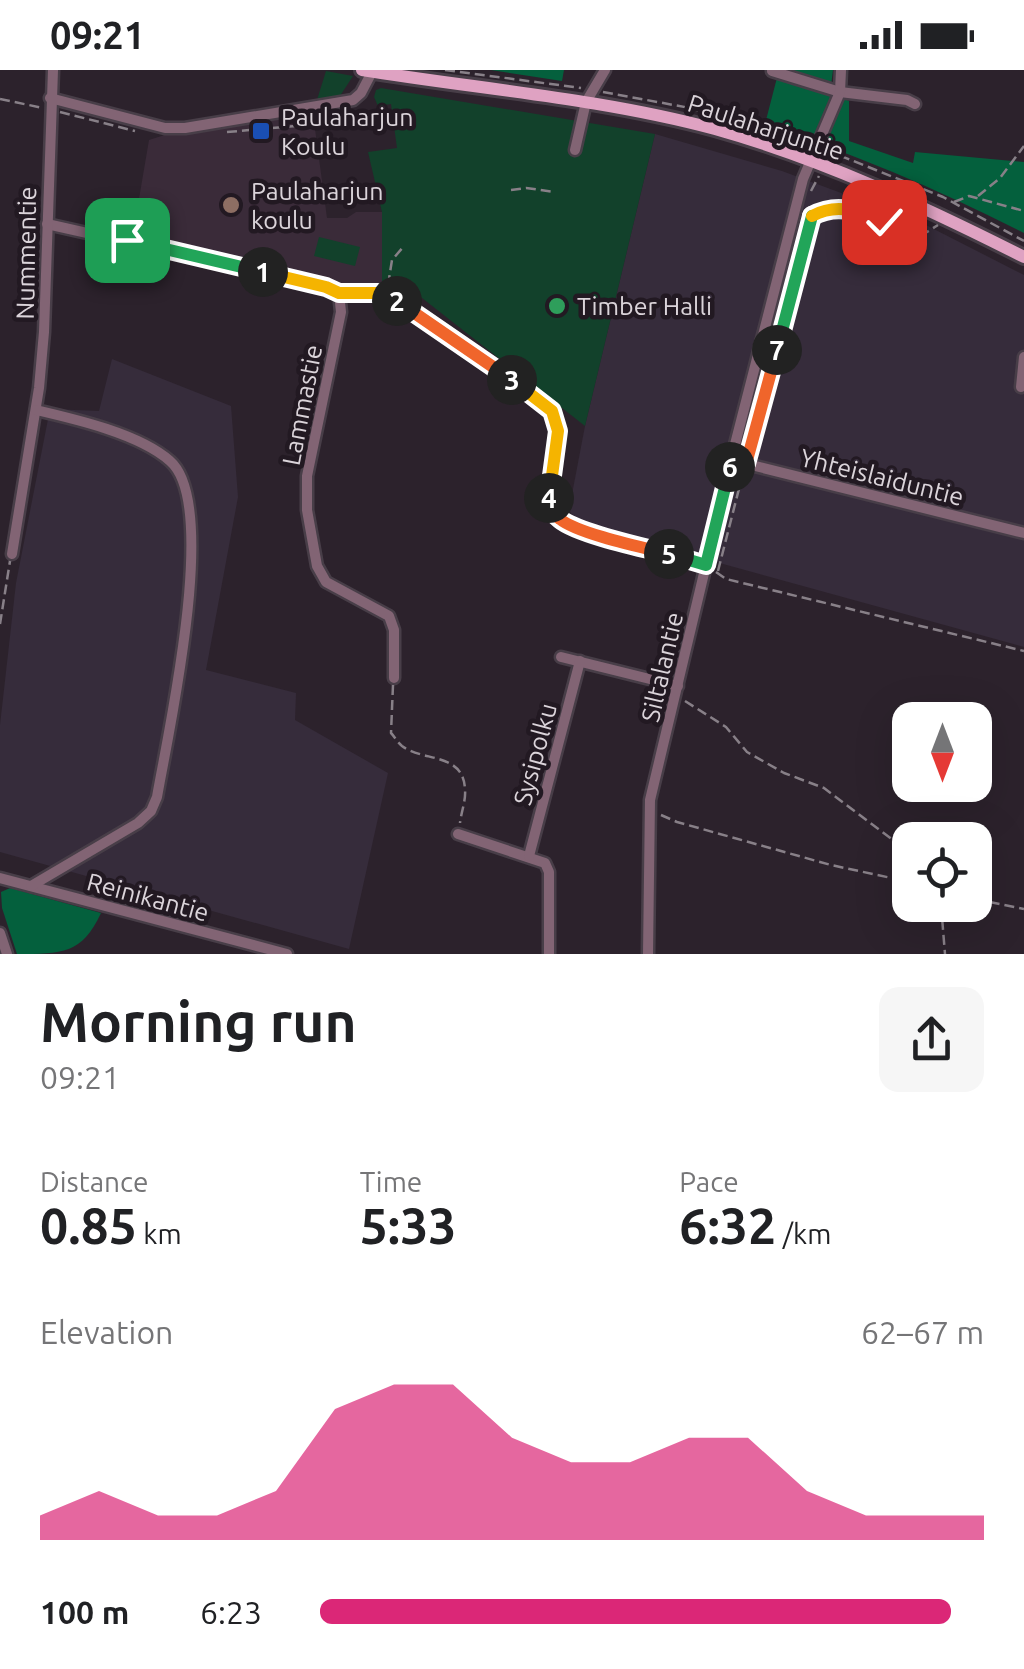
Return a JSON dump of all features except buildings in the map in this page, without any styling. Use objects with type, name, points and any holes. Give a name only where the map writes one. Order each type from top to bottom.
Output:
[{"type":"main road","name":"Paulaharjuntie","points":[[367,71],[586,102],[714,129],[818,164],[943,216],[1024,258]]},
{"type":"street","name":"Nummentie","points":[[12,554],[36,410],[44,332],[53,70]]},
{"type":"street","points":[[575,150],[586,102],[605,70]]},
{"type":"street","name":"Siltalantie","points":[[648,954],[650,800],[739,462],[804,179],[818,164],[840,92],[841,70]]},
{"type":"street","points":[[50,98],[165,128],[185,128],[353,100],[361,93],[367,71]]},
{"type":"street","points":[[772,71],[840,92],[916,104]]},
{"type":"street","points":[[47,224],[339,293],[382,293]]},
{"type":"street","name":"Lammastie","points":[[339,293],[342,312],[307,476],[308,510],[317,566],[326,582],[389,616],[394,630],[394,678]]},
{"type":"street","points":[[1020,387],[1024,357]]},
{"type":"street","points":[[31,886],[138,824],[151,811],[157,797],[186,622],[193,556],[190,509],[179,470],[168,458],[102,426],[36,410]]},
{"type":"street","name":"Yhteislaiduntie","points":[[739,462],[1024,533]]},
{"type":"street","points":[[561,657],[678,686]]},
{"type":"street","name":"Sysipolku","points":[[529,856],[580,661]]},
{"type":"street","points":[[458,834],[544,863],[549,872],[550,954]]},
{"type":"street","name":"Reinikantie","points":[[0,878],[287,954]]},
{"type":"street","points":[[0,933],[6,954]]},
{"type":"path","points":[[976,198],[1000,178],[1024,146]]},
{"type":"path","points":[[808,196],[818,164]]},
{"type":"path","points":[[511,190],[555,192]]},
{"type":"path","points":[[739,462],[811,216],[826,209],[847,208],[916,232],[928,232],[961,198],[976,198],[1024,211]]},
{"type":"path","points":[[404,246],[392,260],[389,282],[382,293],[411,307],[552,411],[558,431],[549,506],[560,520],[712,569],[726,579],[1024,651]]},
{"type":"path","points":[[712,569],[760,382]]},
{"type":"path","points":[[0,624],[12,554]]},
{"type":"path","points":[[394,678],[391,732],[402,746],[440,756],[462,776],[466,790],[458,834]]},
{"type":"path","points":[[684,700],[726,728],[747,752],[784,773],[824,788],[892,839]]},
{"type":"path","points":[[658,808],[658,814],[677,822],[892,878]]},
{"type":"path","points":[[992,902],[1024,909]]},
{"type":"path","points":[[943,922],[945,954]]},
{"type":"shaded area","name":"Paulaharjun koulu","points":[[313,114],[327,218],[382,212],[382,287],[358,287],[281,271],[133,234],[149,140],[171,133]]},
{"type":"shaded area","points":[[655,134],[782,171],[922,223],[1024,275],[1024,647],[578,524],[569,510],[585,426]]},
{"type":"shaded area","points":[[112,359],[231,406],[238,497],[206,670],[296,693],[295,720],[388,773],[349,949],[0,852],[0,725],[16,583],[50,409],[99,411]]},
{"type":"green space","points":[[491,70],[564,70],[562,81]]},
{"type":"green space","points":[[779,70],[833,70],[830,93],[849,101],[849,141],[913,163],[915,152],[1024,162],[1024,233],[896,174],[765,124]]},
{"type":"green space","points":[[326,71],[353,76],[338,99],[316,103]]},
{"type":"green space","points":[[381,88],[655,134],[585,426],[422,298],[400,288],[382,287],[382,212],[368,152],[397,148],[391,104],[378,106],[374,97]]},
{"type":"green space","points":[[319,237],[360,247],[355,266],[314,256]]},
{"type":"green space","points":[[10,888],[101,913],[86,937],[69,949],[17,954],[2,908],[1,892]]},
{"type":"place","name":"Paulaharjun Koulu","points":[[261,131]]},
{"type":"place","name":"Paulaharjun koulu","points":[[231,205]]},
{"type":"place","name":"Timber Halli","points":[[557,306]]},
{"type":"route","points":[[127,240],[339,293],[382,293],[411,307],[552,411],[558,431],[549,506],[560,520],[620,542],[706,565],[731,460],[746,464],[811,216],[826,209],[847,208],[884,222]]}]
